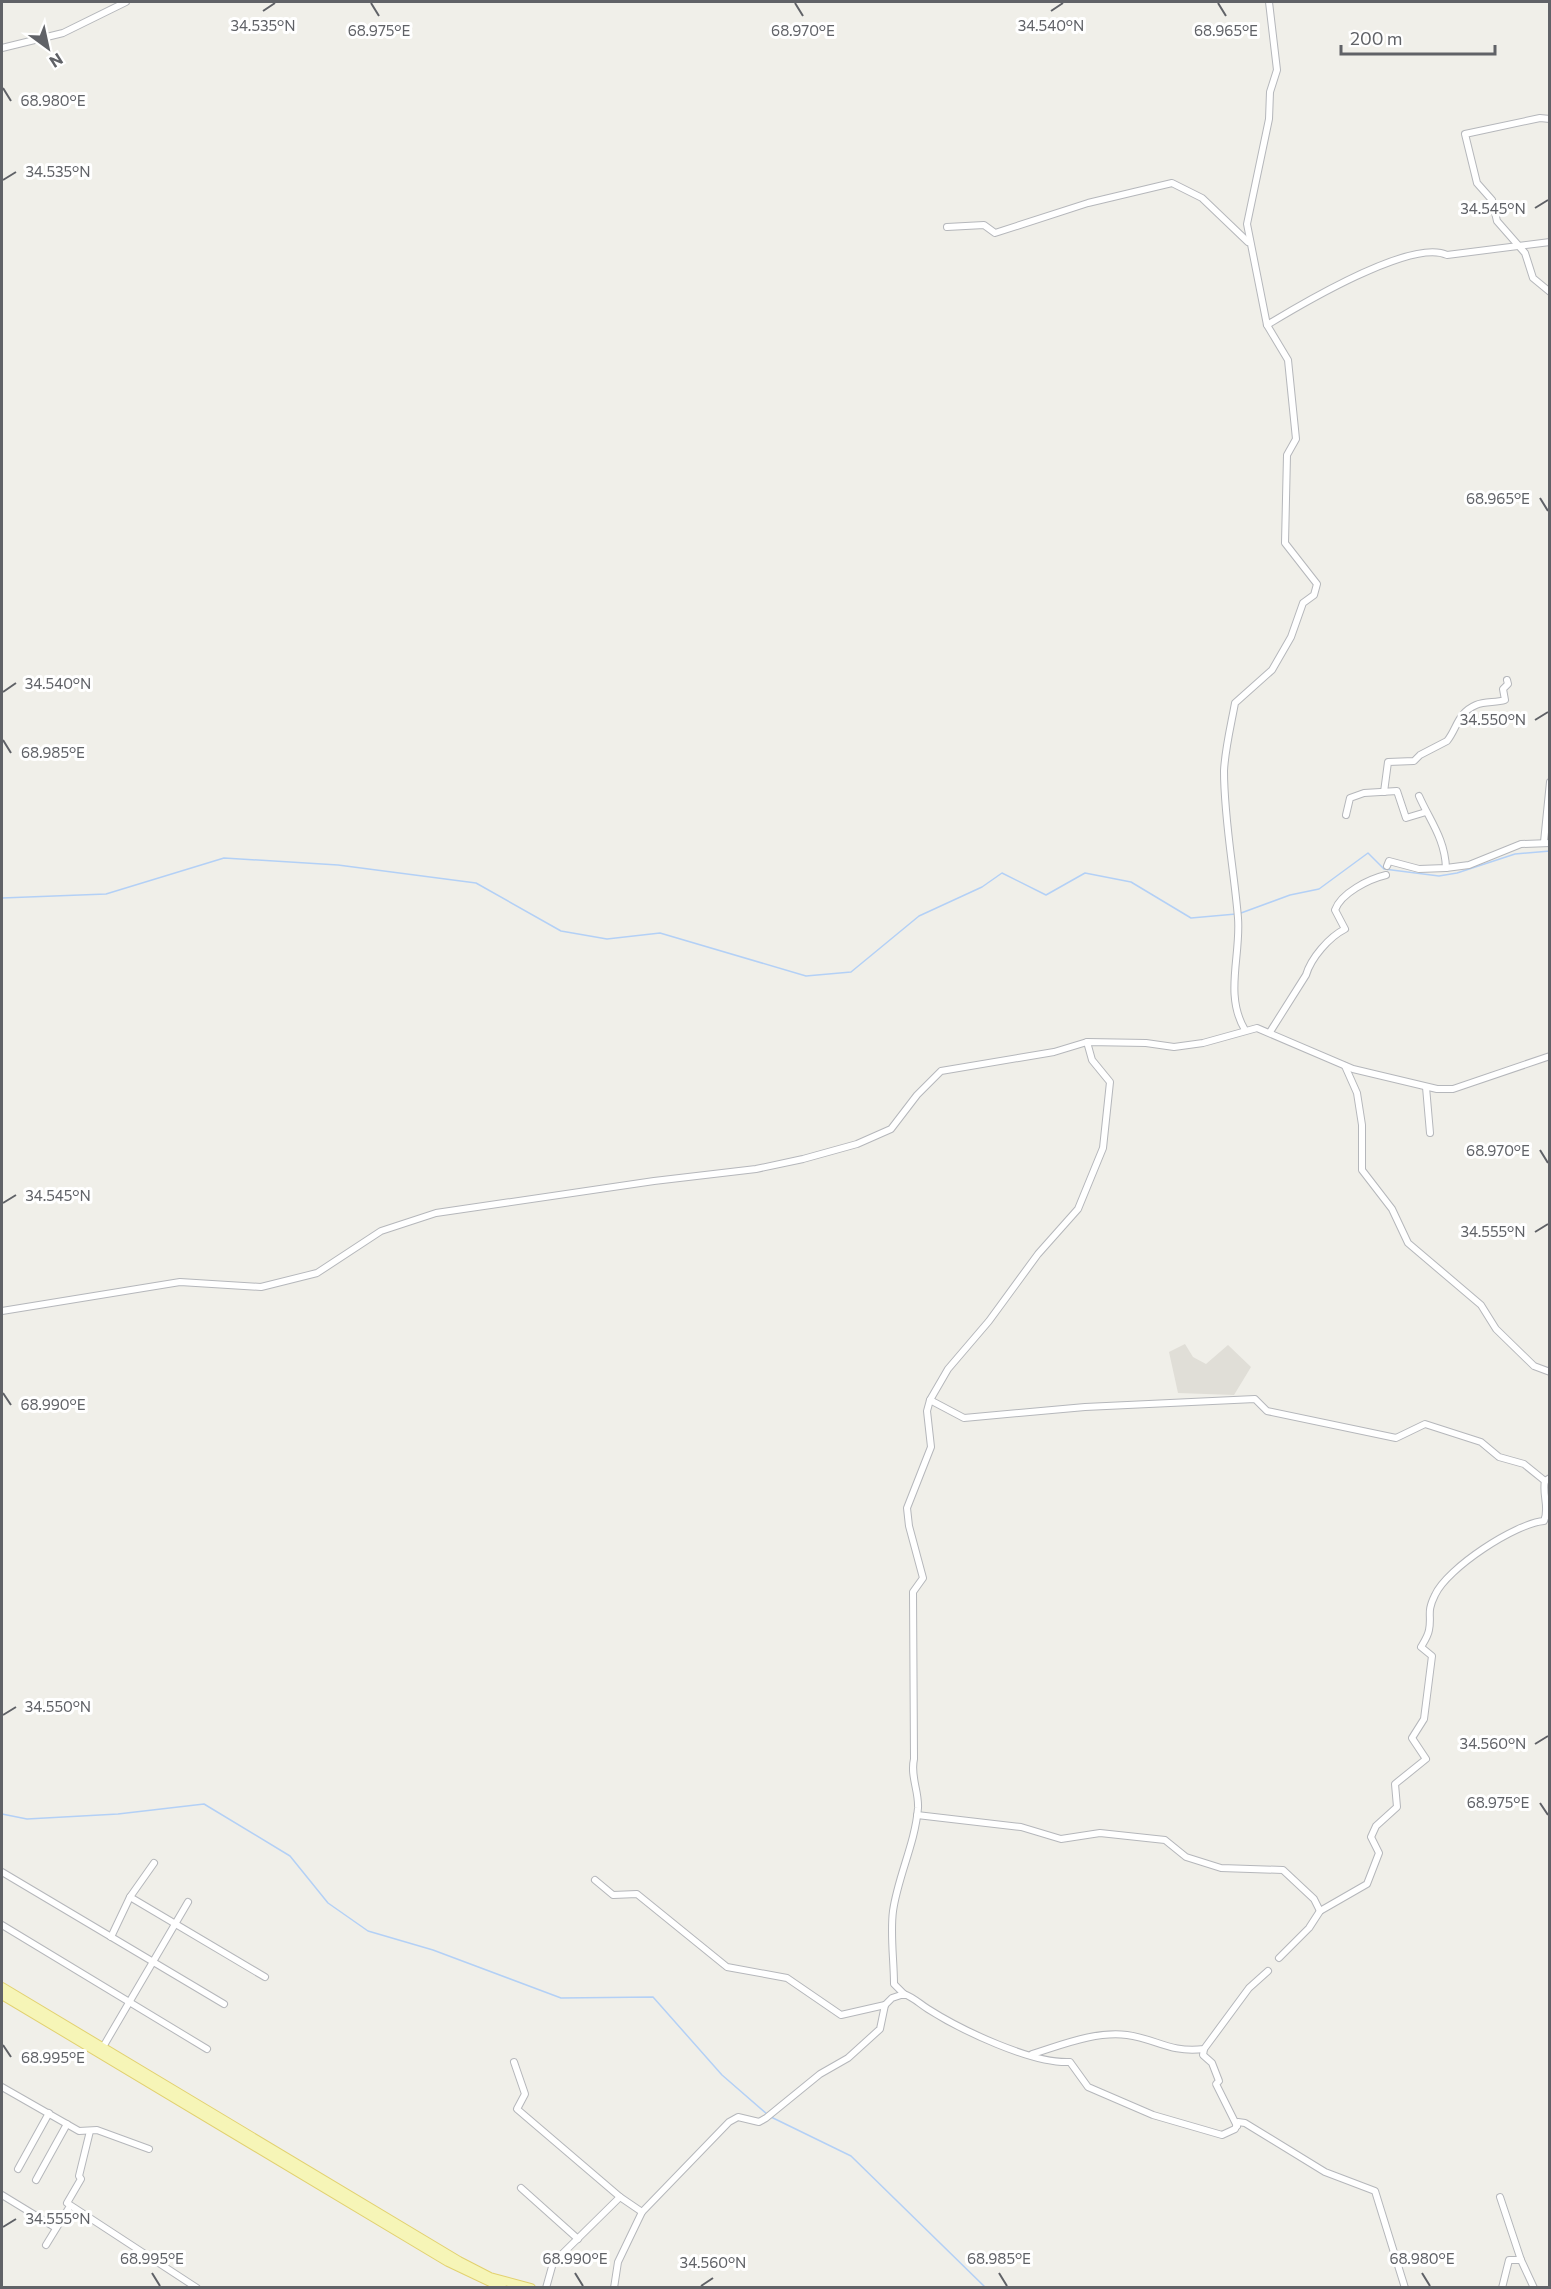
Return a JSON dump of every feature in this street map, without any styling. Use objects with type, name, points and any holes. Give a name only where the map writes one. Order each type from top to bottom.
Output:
[{"type":"main road","points":[[2,1987],[459,2261],[490,2277],[531,2288]]},
{"type":"main road","points":[[2,1995],[485,2285],[503,2288]]},
{"type":"street","points":[[2,48],[63,33],[126,2]]},
{"type":"street","points":[[1245,1030],[1237,1016],[1234,985],[1237,915],[1224,769],[1235,703],[1272,670],[1291,637],[1303,603],[1314,595],[1317,584],[1285,543],[1287,455],[1296,439],[1288,360],[1267,325],[1247,224],[1277,70],[1269,2]]},
{"type":"street","points":[[1550,119],[1540,118],[1465,134],[1477,183],[1492,200],[1497,221],[1525,253],[1533,278],[1550,292]]},
{"type":"street","points":[[947,227],[984,225],[994,233],[1088,203],[1172,183],[1202,198],[1249,242]]},
{"type":"street","points":[[1267,325],[1330,287],[1402,258],[1438,250],[1447,255],[1550,242]]},
{"type":"street","points":[[1384,792],[1388,762],[1414,761],[1420,755],[1447,741],[1452,730],[1472,708],[1479,704],[1504,700],[1503,689],[1508,684],[1507,680]]},
{"type":"street","points":[[1387,866],[1389,861],[1419,869],[1469,865],[1521,844],[1547,842],[1550,783]]},
{"type":"street","points":[[1346,815],[1350,798],[1397,791],[1406,818],[1426,812]]},
{"type":"street","points":[[1419,796],[1440,834],[1446,868]]},
{"type":"street","points":[[1270,1032],[1306,975],[1308,965],[1319,955],[1329,938],[1345,929],[1335,910],[1337,905],[1361,884],[1386,875]]},
{"type":"street","points":[[2,1311],[180,1282],[261,1287],[317,1273],[381,1231],[436,1213],[654,1181],[756,1169],[803,1159],[857,1144],[891,1129],[916,1095],[941,1071],[1054,1052],[1087,1042],[1146,1043],[1174,1047],[1203,1043],[1257,1028],[1344,1065],[1426,1087],[1452,1089],[1550,1056]]},
{"type":"street","points":[[1087,1042],[1092,1060],[1110,1082],[1103,1148],[1088,1189],[1078,1209],[1038,1254],[989,1322],[948,1369],[930,1400],[927,1411],[931,1447],[907,1508],[909,1526],[923,1578],[913,1592],[915,1759],[912,1771],[917,1782],[917,1815],[912,1847],[893,1911],[894,1984],[904,1994],[928,2009],[998,2044],[1053,2063],[1070,2062],[1088,2087],[1153,2115],[1205,2132],[1222,2135],[1229,2133],[1239,2122],[1245,2123],[1325,2172],[1375,2191],[1405,2288]]},
{"type":"street","points":[[1344,1065],[1357,1093],[1362,1170],[1392,1209],[1408,1243],[1481,1305],[1496,1329],[1534,1366],[1550,1372]]},
{"type":"street","points":[[1426,1087],[1430,1133]]},
{"type":"street","points":[[930,1400],[964,1418],[1085,1407],[1256,1399],[1267,1411],[1396,1438],[1425,1424],[1481,1442],[1499,1457],[1524,1464],[1547,1479],[1543,1492],[1548,1513],[1544,1521],[1532,1522],[1461,1565],[1436,1592],[1428,1612],[1429,1631],[1421,1647],[1432,1656],[1424,1719],[1412,1738],[1426,1759],[1395,1784],[1397,1807],[1376,1826],[1371,1837],[1379,1853],[1367,1884],[1320,1911],[1309,1928],[1279,1958]]},
{"type":"street","points":[[917,1815],[1021,1827],[1061,1839],[1100,1833],[1165,1840],[1186,1857],[1221,1868],[1283,1870],[1314,1899],[1320,1911]]},
{"type":"street","points":[[111,1937],[130,1897],[154,1863]]},
{"type":"street","points":[[2,1872],[225,2004]]},
{"type":"street","points":[[595,1880],[613,1895],[637,1894],[727,1967],[787,1978],[841,2015],[885,2005],[892,1998],[904,1994]]},
{"type":"street","points":[[130,1897],[265,1977]]},
{"type":"street","points":[[103,2047],[188,1902]]},
{"type":"street","points":[[2,1925],[207,2049]]},
{"type":"street","points":[[1237,2126],[1216,2084],[1220,2080],[1212,2063],[1203,2055],[1204,2049],[1249,1988],[1268,1971]]},
{"type":"street","points":[[614,2288],[618,2262],[642,2212],[729,2122],[738,2117],[759,2122],[820,2074],[848,2058],[880,2029],[885,2005]]},
{"type":"street","points":[[1031,2055],[1081,2039],[1127,2035],[1182,2051],[1204,2049]]},
{"type":"street","points":[[514,2062],[525,2094],[518,2109],[620,2197],[642,2212]]},
{"type":"street","points":[[2,2087],[80,2131],[97,2130],[149,2149]]},
{"type":"street","points":[[18,2169],[49,2114]]},
{"type":"street","points":[[36,2180],[67,2124]]},
{"type":"street","points":[[90,2131],[79,2176],[81,2179],[67,2203],[197,2288]]},
{"type":"street","points":[[521,2188],[578,2239]]},
{"type":"street","points":[[2,2195],[56,2228]]},
{"type":"street","points":[[546,2288],[553,2263],[620,2197]]},
{"type":"street","points":[[1500,2197],[1521,2260],[1534,2288]]},
{"type":"street","points":[[46,2245],[70,2206]]},
{"type":"street","points":[[1503,2288],[1509,2260],[1521,2260]]},
{"type":"shaded area","points":[[1185,1344],[1193,1357],[1206,1364],[1228,1345],[1251,1367],[1234,1395],[1178,1393],[1169,1352]]},
{"type":"waterway","points":[[1241,913],[1290,895],[1319,889],[1368,853],[1384,869],[1439,876],[1457,873],[1515,854],[1550,851]]},
{"type":"waterway","points":[[2,898],[106,894],[224,858],[338,865],[476,883],[561,931],[607,939],[660,933],[806,976],[851,972],[919,916],[982,887],[1002,873],[1046,895],[1085,873],[1131,882],[1191,918],[1236,914]]},
{"type":"waterway","points":[[2,1814],[27,1819],[118,1814],[204,1804],[290,1856],[328,1903],[368,1931],[433,1950],[561,1998],[653,1997],[722,2075],[767,2114]]},
{"type":"waterway","points":[[771,2117],[851,2156],[986,2288]]}]
